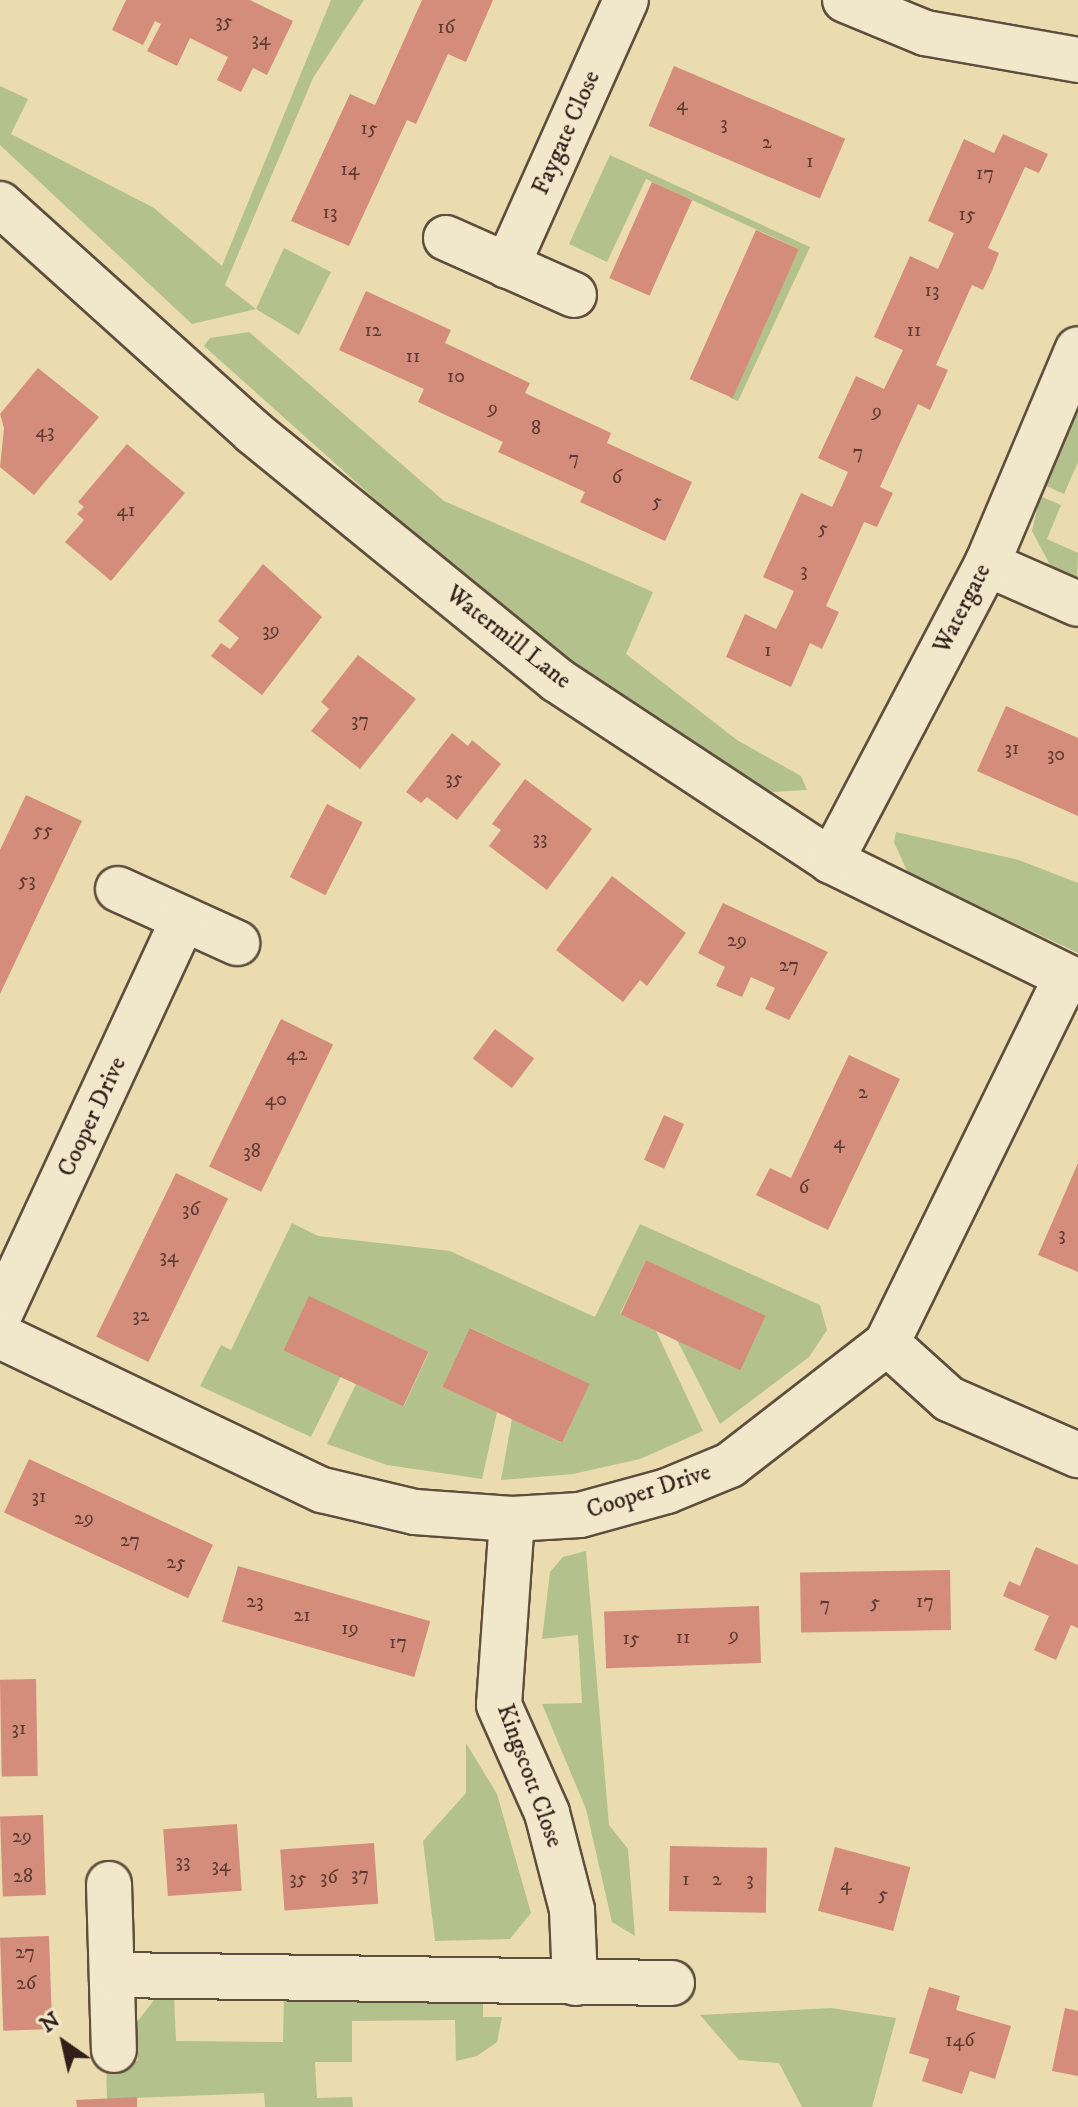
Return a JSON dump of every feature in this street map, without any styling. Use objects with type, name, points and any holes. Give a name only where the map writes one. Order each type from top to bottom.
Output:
[{"type":"street","name":"Faygate Close","points":[[507,266],[626,0]]},
{"type":"street","points":[[845,0],[925,33],[1078,60]]},
{"type":"street","name":"Watermill Lane","points":[[0,204],[253,432],[557,680],[831,861],[1072,980]]},
{"type":"street","points":[[446,238],[574,295]]},
{"type":"street","name":"Watergate","points":[[831,861],[987,564],[1078,349]]},
{"type":"street","points":[[987,564],[1078,604]]},
{"type":"street","points":[[118,889],[237,943]]},
{"type":"street","name":"Cooper Drive","points":[[0,1314],[183,919]]},
{"type":"street","name":"Cooper Drive","points":[[0,1336],[322,1490],[415,1512],[512,1519],[580,1515],[667,1491],[730,1465],[887,1343],[1072,980]]},
{"type":"street","points":[[887,1343],[949,1399],[1078,1455]]},
{"type":"street","name":"Kingscott Close","points":[[512,1519],[499,1705],[547,1813],[572,1910],[575,1983]]},
{"type":"street","points":[[109,1884],[114,2050]]},
{"type":"street","points":[[114,1975],[672,1983]]},
{"type":"green space","points":[[331,0],[364,0],[313,78],[225,285],[256,309],[192,324],[0,145],[0,86],[28,99],[11,134],[154,208],[222,266]]},
{"type":"green space","points":[[610,155],[810,247],[738,401],[730,398],[799,249],[646,179],[607,262],[569,244]]},
{"type":"green space","points":[[284,248],[331,272],[299,335],[256,309]]},
{"type":"green space","points":[[249,332],[444,501],[653,592],[626,654],[737,740],[801,776],[807,790],[772,792],[673,735],[560,653],[414,534],[204,346],[210,338]]},
{"type":"green space","points":[[1078,397],[1078,462],[1064,494],[1040,483]]},
{"type":"green space","points":[[1040,496],[1061,505],[1047,539],[1078,553],[1077,584],[1050,565],[1032,531]]},
{"type":"green space","points":[[896,832],[1019,860],[1078,883],[1078,953],[908,873],[894,842]]},
{"type":"green space","points":[[292,1223],[318,1236],[450,1251],[595,1317],[640,1224],[820,1305],[827,1330],[809,1357],[720,1424],[677,1340],[765,1316],[646,1260],[620,1314],[656,1331],[703,1431],[640,1459],[573,1474],[501,1480],[512,1419],[562,1443],[589,1384],[471,1328],[443,1387],[497,1412],[482,1479],[387,1465],[327,1444],[356,1384],[404,1406],[429,1352],[310,1297],[341,1376],[311,1437],[200,1386],[221,1345],[231,1350]]},
{"type":"green space","points":[[586,1551],[609,1825],[628,1849],[635,1936],[612,1922],[586,1809],[542,1704],[582,1703],[578,1635],[542,1639],[550,1572],[563,1557]]},
{"type":"green space","points":[[466,1743],[497,1794],[531,1913],[510,1939],[435,1941],[423,1841],[466,1793]]},
{"type":"green space","points":[[284,1993],[483,1999],[483,2017],[502,2017],[497,2042],[477,2056],[456,2061],[455,2020],[352,2021],[352,2062],[315,2062],[317,2098],[352,2097],[353,2107],[265,2107],[264,2093],[107,2099],[106,2062],[138,2061],[137,2022],[154,2000],[174,1994],[176,2041],[283,2042]]},
{"type":"green space","points":[[831,2008],[896,2018],[872,2107],[802,2107],[779,2063],[739,2060],[700,2015]]},
{"type":"building","points":[[126,0],[250,0],[293,21],[267,75],[253,68],[241,92],[217,80],[228,57],[190,38],[177,66],[147,51],[161,24],[155,21],[143,45],[112,30]]},
{"type":"building","points":[[422,0],[493,0],[466,62],[448,54],[416,124],[407,120],[349,246],[291,221],[350,94],[375,105]]},
{"type":"building","points":[[674,66],[845,139],[820,199],[649,126]]},
{"type":"building","points":[[1003,134],[1048,154],[1039,173],[1025,167],[988,248],[999,253],[992,271],[983,290],[972,285],[936,365],[948,370],[930,410],[918,404],[880,487],[893,493],[877,527],[864,522],[826,606],[839,612],[822,649],[810,643],[791,687],[726,657],[745,614],[776,629],[785,611],[794,591],[763,577],[801,493],[832,507],[840,490],[848,472],[818,458],[856,376],[884,389],[903,350],[874,337],[910,256],[938,269],[954,233],[928,221],[964,139],[994,153]]},
{"type":"building","points":[[652,182],[692,200],[649,296],[609,278]]},
{"type":"building","points":[[756,230],[799,249],[733,398],[690,379]]},
{"type":"building","points":[[366,291],[451,330],[445,343],[530,383],[525,393],[611,433],[607,443],[692,482],[665,541],[580,502],[585,492],[498,452],[503,442],[418,402],[424,389],[339,350]]},
{"type":"building","points":[[38,368],[99,417],[34,495],[0,467],[4,428],[0,414]]},
{"type":"building","points":[[127,444],[185,493],[111,581],[65,542],[84,520],[77,514],[84,507],[78,502]]},
{"type":"building","points":[[263,564],[322,617],[262,695],[211,656],[221,643],[230,649],[239,638],[218,621]]},
{"type":"building","points":[[358,655],[416,699],[360,769],[311,731],[329,709],[321,702]]},
{"type":"building","points":[[1006,706],[1078,738],[1078,816],[977,771]]},
{"type":"building","points":[[452,733],[468,746],[472,740],[501,764],[457,820],[427,797],[421,803],[406,792]]},
{"type":"building","points":[[525,779],[592,829],[547,890],[489,846],[501,830],[492,824]]},
{"type":"building","points":[[26,795],[82,821],[0,994],[0,850]]},
{"type":"building","points":[[327,804],[363,822],[325,895],[290,877]]},
{"type":"building","points":[[612,876],[686,933],[647,986],[640,980],[623,1002],[556,950]]},
{"type":"building","points":[[723,903],[828,952],[789,1020],[765,1009],[775,988],[751,977],[742,997],[716,986],[725,967],[698,953]]},
{"type":"building","points":[[281,1019],[333,1044],[261,1192],[209,1166]]},
{"type":"building","points":[[495,1029],[534,1058],[512,1088],[473,1059]]},
{"type":"building","points":[[849,1055],[900,1079],[828,1230],[756,1195],[770,1168],[791,1178]]},
{"type":"building","points":[[664,1115],[684,1124],[664,1169],[644,1160]]},
{"type":"building","points":[[1078,1163],[1078,1272],[1038,1255]]},
{"type":"building","points":[[176,1173],[228,1198],[148,1362],[96,1337]]},
{"type":"building","points":[[646,1260],[766,1316],[740,1370],[621,1314]]},
{"type":"building","points":[[309,1296],[429,1352],[403,1406],[284,1350]]},
{"type":"building","points":[[470,1328],[590,1384],[562,1443],[443,1387]]},
{"type":"building","points":[[29,1459],[213,1545],[188,1598],[4,1512]]},
{"type":"building","points":[[1036,1547],[1078,1565],[1078,1628],[1071,1625],[1056,1660],[1034,1650],[1049,1616],[1003,1596],[1009,1581],[1020,1586]]},
{"type":"building","points":[[238,1566],[430,1621],[414,1677],[222,1622]]},
{"type":"building","points":[[950,1570],[951,1630],[801,1633],[800,1573]]},
{"type":"building","points":[[759,1606],[761,1663],[606,1668],[604,1611]]},
{"type":"building","points":[[36,1679],[38,1776],[2,1777],[0,1680]]},
{"type":"building","points":[[43,1815],[46,1895],[3,1896],[0,1817]]},
{"type":"building","points":[[237,1824],[242,1891],[168,1896],[163,1829]]},
{"type":"building","points":[[374,1843],[378,1904],[284,1910],[280,1850]]},
{"type":"building","points":[[670,1846],[767,1848],[766,1913],[669,1911]]},
{"type":"building","points":[[835,1847],[910,1867],[893,1931],[818,1911]]},
{"type":"building","points":[[49,1936],[52,2029],[3,2031],[0,1938]]},
{"type":"building","points":[[929,1987],[960,1996],[956,2010],[1011,2026],[995,2079],[970,2071],[962,2094],[922,2081],[929,2059],[909,2053]]},
{"type":"building","points":[[1065,2008],[1078,2011],[1078,2076],[1052,2071]]},
{"type":"building","points":[[137,2097],[137,2107],[77,2107],[76,2100]]}]
